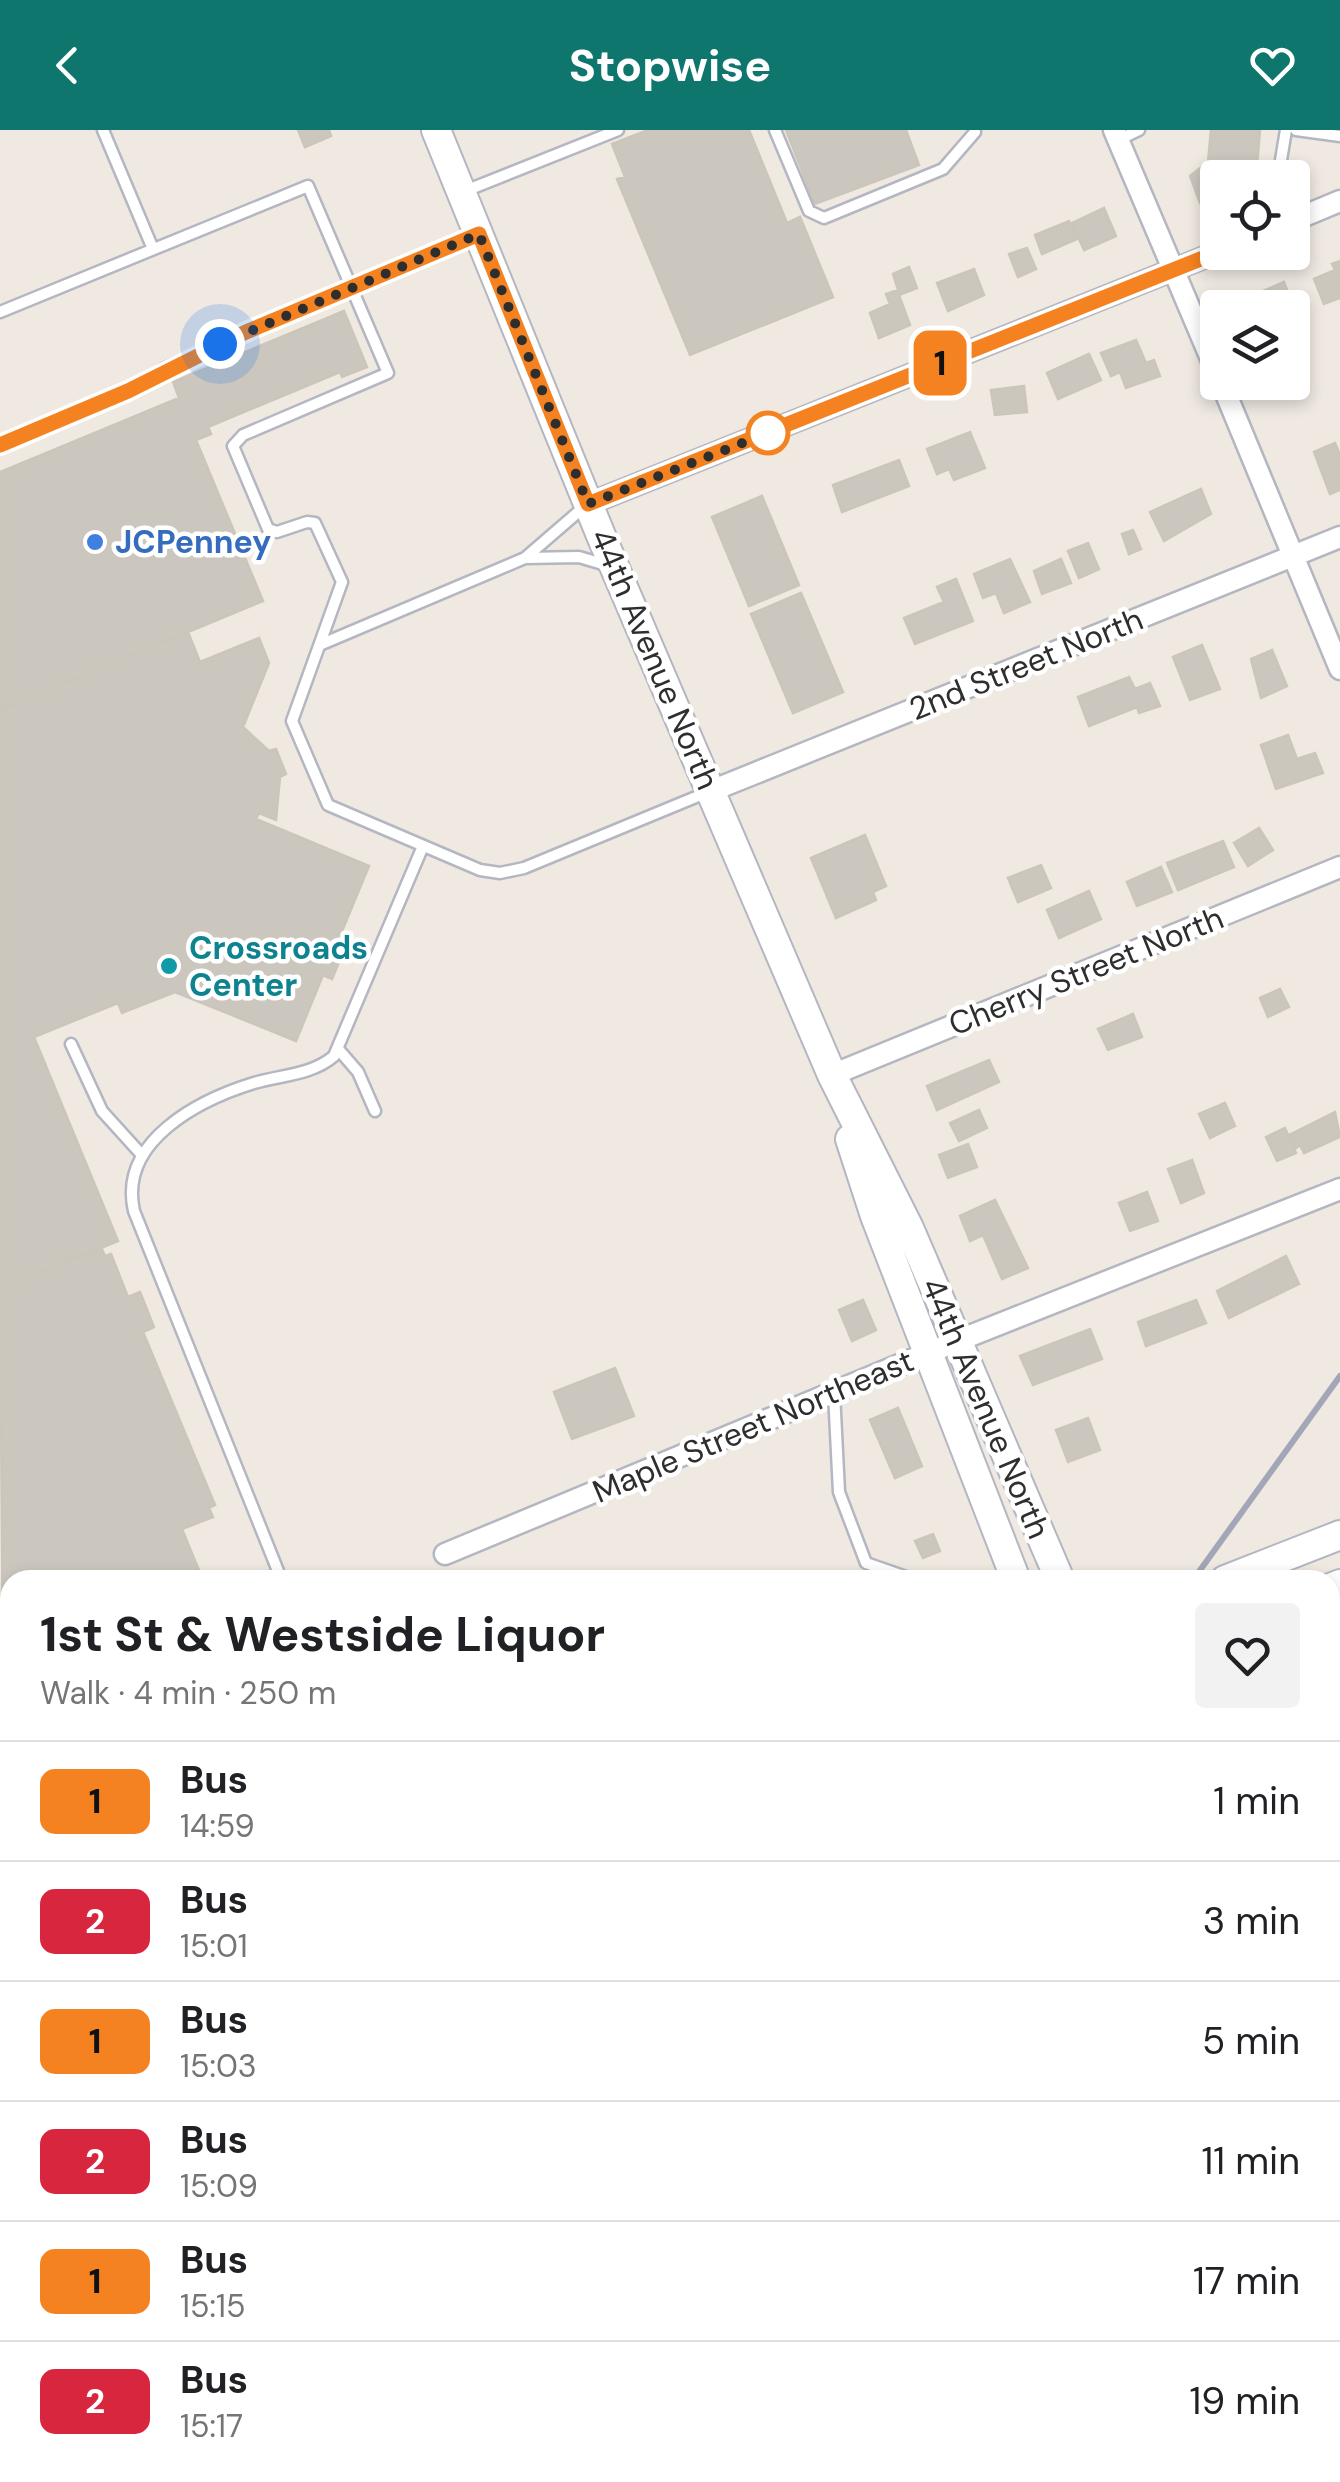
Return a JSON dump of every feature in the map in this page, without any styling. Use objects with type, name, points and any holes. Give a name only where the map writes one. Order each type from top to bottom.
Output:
[{"type":"main road","name":"44th Avenue North","points":[[436,130],[588,504],[832,1075],[909,1228],[1056,1570]]},
{"type":"main road","name":"44th Avenue North","points":[[832,1075],[858,1167],[1012,1570]]},
{"type":"main road","points":[[951,1416],[998,1570]]},
{"type":"main road","points":[[1251,1570],[1340,1536]]},
{"type":"street","points":[[1116,135],[1200,332]]},
{"type":"street","points":[[1310,214],[1340,201]]},
{"type":"street","points":[[588,504],[1200,259]]},
{"type":"street","points":[[1229,400],[1340,669]]},
{"type":"street","name":"2nd Street North","points":[[711,790],[1340,536]]},
{"type":"street","name":"Cherry Street North","points":[[832,1075],[1340,868]]},
{"type":"street","name":"Maple Street Northeast","points":[[445,1554],[957,1341],[1340,1189]]},
{"type":"lane","points":[[103,130],[153,249]]},
{"type":"lane","points":[[462,192],[618,130]]},
{"type":"lane","points":[[776,130],[809,211],[824,218],[943,170],[975,132]]},
{"type":"lane","points":[[1116,135],[1139,130]]},
{"type":"lane","points":[[1281,160],[1286,130]]},
{"type":"lane","points":[[1296,130],[1340,136]]},
{"type":"lane","points":[[0,312],[308,186],[388,373],[243,434],[233,446],[268,529],[276,532],[311,521],[318,527],[342,587],[292,723],[324,799],[332,809],[480,870],[516,871],[711,790]]},
{"type":"lane","points":[[0,445],[352,286],[479,234]]},
{"type":"lane","points":[[322,644],[525,558],[588,504]]},
{"type":"lane","points":[[525,558],[579,556],[617,572]]},
{"type":"lane","points":[[278,1570],[134,1211],[132,1181],[142,1154],[166,1129],[204,1104],[250,1084],[311,1070],[339,1050],[423,846]]},
{"type":"lane","points":[[71,1044],[102,1111],[142,1154]]},
{"type":"lane","points":[[339,1050],[358,1072],[375,1111]]},
{"type":"lane","points":[[834,1392],[840,1492],[866,1564],[884,1570]]},
{"type":"building","points":[[298,130],[329,130],[331,136],[305,147]]},
{"type":"building","points":[[648,130],[749,130],[787,223],[800,217],[833,297],[690,355],[617,179],[625,177],[612,144]]},
{"type":"building","points":[[786,130],[906,130],[919,165],[815,204]]},
{"type":"building","points":[[1211,130],[1260,130],[1258,160],[1208,160]]},
{"type":"building","points":[[1200,168],[1200,203],[1190,176]]},
{"type":"building","points":[[1104,208],[1116,236],[1084,250],[1072,223]]},
{"type":"building","points":[[1069,221],[1077,239],[1042,254],[1035,235]]},
{"type":"building","points":[[1027,248],[1036,269],[1018,277],[1009,254]]},
{"type":"building","points":[[1340,261],[1340,298],[1324,304],[1314,279],[1335,270],[1332,264]]},
{"type":"building","points":[[909,267],[917,288],[899,295],[910,325],[879,338],[870,313],[890,304],[886,294],[898,290],[893,274]]},
{"type":"building","points":[[974,269],[984,295],[948,311],[937,283]]},
{"type":"building","points":[[1284,282],[1287,290],[1266,290]]},
{"type":"building","points":[[344,311],[367,367],[342,377],[340,372],[208,427],[211,434],[196,440],[263,601],[0,710],[0,472],[179,398],[173,382]]},
{"type":"building","points":[[1136,340],[1146,363],[1154,360],[1160,376],[1126,388],[1120,372],[1111,376],[1101,353]]},
{"type":"building","points":[[1089,354],[1101,380],[1058,399],[1047,373]]},
{"type":"building","points":[[1024,386],[1027,412],[995,415],[991,390]]},
{"type":"building","points":[[970,432],[985,468],[954,480],[949,469],[937,474],[927,449]]},
{"type":"building","points":[[1335,443],[1340,455],[1340,490],[1330,494],[1314,452]]},
{"type":"building","points":[[899,460],[909,486],[842,512],[833,485]]},
{"type":"building","points":[[1201,489],[1211,514],[1164,541],[1150,512]]},
{"type":"building","points":[[762,496],[799,585],[749,606],[712,517]]},
{"type":"building","points":[[1133,530],[1141,549],[1129,554],[1122,534]]},
{"type":"building","points":[[1088,543],[1099,569],[1079,578],[1068,551]]},
{"type":"building","points":[[1010,559],[1030,602],[1004,613],[996,593],[983,598],[974,574]]},
{"type":"building","points":[[1061,559],[1071,583],[1042,594],[1034,571]]},
{"type":"building","points":[[956,579],[973,621],[915,644],[904,618],[944,602],[937,587]]},
{"type":"building","points":[[801,593],[843,692],[793,713],[751,614]]},
{"type":"building","name":"Crossroads Center","points":[[188,632],[200,662],[259,638],[269,663],[243,727],[269,751],[276,749],[286,774],[280,777],[276,820],[259,813],[256,819],[369,866],[340,936],[348,940],[332,979],[323,975],[296,1041],[175,992],[122,1013],[118,1003],[34,1037],[118,1241],[0,1289],[0,710]]},
{"type":"building","points":[[1202,645],[1220,689],[1190,700],[1173,657]]},
{"type":"building","points":[[1272,650],[1287,686],[1261,698],[1251,659]]},
{"type":"building","points":[[1129,677],[1135,689],[1150,683],[1160,706],[1139,713],[1137,707],[1089,726],[1078,697]]},
{"type":"building","points":[[1288,735],[1297,759],[1315,753],[1323,773],[1276,789],[1261,745]]},
{"type":"building","points":[[1259,828],[1273,850],[1248,866],[1234,843]]},
{"type":"building","points":[[865,835],[886,886],[873,892],[876,900],[836,918],[811,858]]},
{"type":"building","points":[[1223,841],[1234,867],[1178,890],[1167,863]]},
{"type":"building","points":[[1041,865],[1051,888],[1018,902],[1008,878]]},
{"type":"building","points":[[1161,867],[1172,892],[1137,906],[1127,882]]},
{"type":"building","points":[[1089,891],[1101,919],[1059,938],[1047,910]]},
{"type":"building","points":[[1280,989],[1289,1007],[1268,1017],[1260,998]]},
{"type":"building","points":[[1133,1014],[1142,1037],[1108,1050],[1098,1029]]},
{"type":"building","points":[[989,1060],[999,1082],[937,1110],[927,1086]]},
{"type":"building","points":[[1225,1103],[1235,1126],[1210,1138],[1199,1114]]},
{"type":"building","points":[[979,1110],[987,1128],[959,1141],[950,1123]]},
{"type":"building","points":[[1335,1112],[1340,1137],[1304,1153],[1300,1145],[1295,1149],[1289,1135]]},
{"type":"building","points":[[1285,1128],[1296,1153],[1277,1161],[1266,1137]]},
{"type":"building","points":[[968,1144],[977,1167],[948,1178],[939,1155]]},
{"type":"building","points":[[1192,1160],[1204,1193],[1181,1203],[1168,1169]]},
{"type":"building","points":[[1147,1192],[1158,1221],[1130,1231],[1119,1203]]},
{"type":"building","points":[[995,1200],[1028,1268],[1002,1279],[983,1235],[970,1241],[960,1216]]},
{"type":"building","points":[[101,1247],[105,1256],[111,1254],[128,1297],[140,1292],[154,1327],[143,1332],[215,1505],[209,1508],[213,1517],[182,1529],[199,1570],[2,1570],[0,1289]]},
{"type":"building","points":[[1286,1256],[1299,1284],[1229,1318],[1217,1291]]},
{"type":"building","points":[[863,1300],[876,1330],[852,1341],[839,1310]]},
{"type":"building","points":[[1196,1300],[1206,1323],[1146,1346],[1138,1322]]},
{"type":"building","points":[[1090,1329],[1102,1359],[1033,1385],[1020,1356]]},
{"type":"building","points":[[615,1368],[634,1416],[572,1439],[554,1392]]},
{"type":"building","points":[[898,1408],[922,1466],[895,1478],[870,1420]]},
{"type":"building","points":[[1088,1418],[1100,1450],[1068,1462],[1056,1430]]},
{"type":"building","points":[[933,1534],[940,1551],[923,1558],[915,1541]]},
{"type":"railway","points":[[1200,1570],[1340,1376]]},
{"type":"bus line","name":"1","points":[[0,445],[128,391],[164,368],[479,234],[588,504],[1200,259]]},
{"type":"place","name":"JCPenney","points":[[95,542]]},
{"type":"place","name":"Crossroads Center","points":[[169,966]]},
{"type":"route","points":[[220,344],[479,234],[588,504],[768,433]]}]
